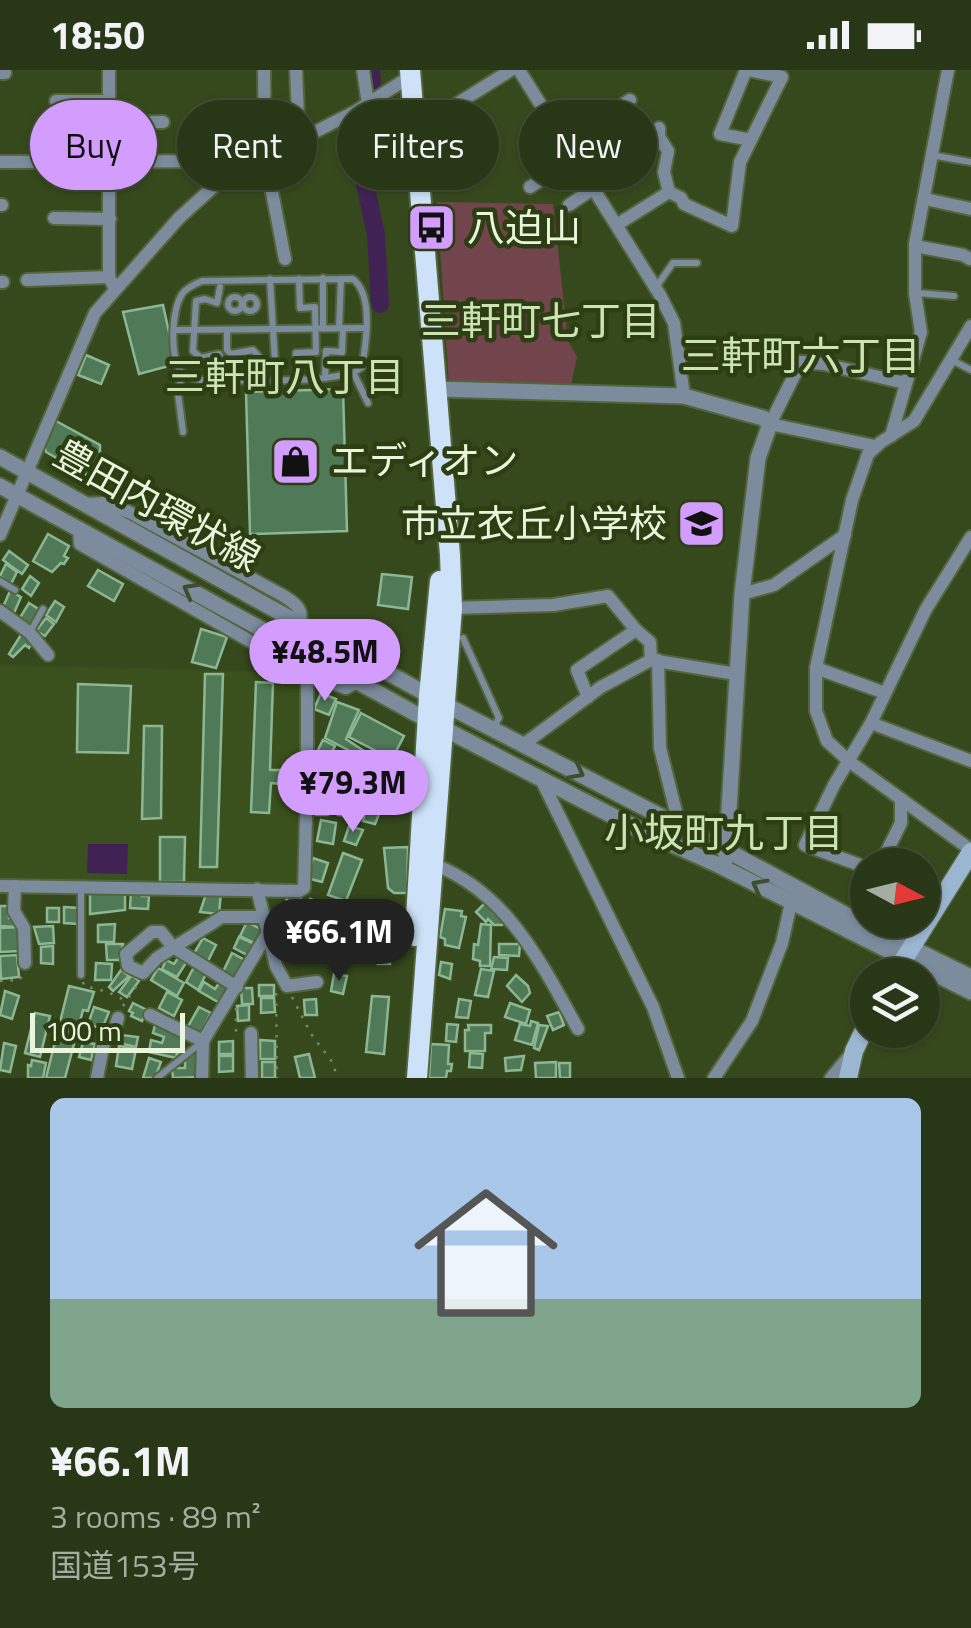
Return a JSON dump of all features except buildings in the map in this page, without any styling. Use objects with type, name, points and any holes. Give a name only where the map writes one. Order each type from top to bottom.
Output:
[{"type":"highway","points":[[412,72],[413,100]]},
{"type":"highway","points":[[420,190],[452,608],[437,700]]},
{"type":"highway","points":[[417,1078],[435,865],[438,510],[443,489]]},
{"type":"highway","points":[[405,1078],[426,781],[437,725]]},
{"type":"main road","points":[[904,958],[971,851]]},
{"type":"main road","points":[[848,1078],[855,1048]]},
{"type":"street","points":[[109,70],[109,100]]},
{"type":"street","points":[[264,70],[264,100]]},
{"type":"street","points":[[296,70],[297,100]]},
{"type":"street","points":[[363,70],[367,100]]},
{"type":"street","points":[[463,100],[511,70]]},
{"type":"street","points":[[519,70],[538,100]]},
{"type":"street","points":[[659,128],[668,151],[664,172],[670,192],[684,204],[732,226],[740,162],[751,140],[782,77],[747,70],[720,134],[751,140]]},
{"type":"street","points":[[891,436],[920,332],[915,246],[948,70]]},
{"type":"street","points":[[374,100],[412,72]]},
{"type":"street","points":[[157,123],[164,122]]},
{"type":"street","points":[[0,162],[30,162]]},
{"type":"street","points":[[110,190],[112,282]]},
{"type":"street","points":[[0,535],[95,312],[112,282],[209,190]]},
{"type":"street","points":[[271,190],[285,259]]},
{"type":"street","points":[[569,204],[591,190]]},
{"type":"street","points":[[595,190],[674,323],[684,396]]},
{"type":"street","points":[[618,224],[670,192]]},
{"type":"street","points":[[925,200],[971,210]]},
{"type":"street","points":[[54,218],[110,219]]},
{"type":"street","points":[[915,246],[963,254],[970,260]]},
{"type":"street","points":[[27,280],[112,282]]},
{"type":"street","points":[[971,326],[914,421],[868,454],[844,535],[816,668],[816,711],[828,741],[850,762],[971,851]]},
{"type":"street","points":[[725,868],[742,594],[758,458],[770,424],[801,362],[906,384]]},
{"type":"street","points":[[435,388],[684,396],[763,418],[770,424],[875,446]]},
{"type":"street","name":"豊田内環状線","points":[[0,456],[437,700],[850,914]]},
{"type":"street","name":"豊田内環状線","points":[[0,486],[540,779],[790,902],[971,977]]},
{"type":"street","points":[[84,504],[104,503],[129,512],[287,598],[296,606],[300,622]]},
{"type":"street","points":[[78,528],[80,544],[307,671],[346,688],[358,682]]},
{"type":"street","points":[[742,594],[774,584],[844,535]]},
{"type":"street","points":[[850,861],[805,845],[926,609],[971,537]]},
{"type":"street","points":[[452,608],[553,605],[608,596],[650,642],[660,748],[680,828]]},
{"type":"street","points":[[0,611],[30,633],[48,655]]},
{"type":"street","points":[[588,697],[577,670],[636,630]]},
{"type":"street","points":[[524,744],[588,697],[654,660],[736,674]]},
{"type":"street","points":[[816,668],[885,692]]},
{"type":"street","points":[[0,886],[299,891],[304,888],[307,671]]},
{"type":"street","points":[[870,723],[971,761]]},
{"type":"street","points":[[540,779],[647,994],[678,1078]]},
{"type":"street","points":[[307,780],[426,781]]},
{"type":"street","points":[[888,848],[901,823],[901,799]]},
{"type":"street","points":[[435,865],[482,890],[506,915],[533,950],[578,1029]]},
{"type":"street","points":[[16,886],[14,911],[24,928],[24,963]]},
{"type":"street","points":[[257,889],[276,966],[287,986],[317,982]]},
{"type":"street","points":[[714,1078],[752,1021],[782,943],[790,902]]},
{"type":"street","points":[[237,987],[173,947],[161,932],[152,932],[129,949],[126,963],[143,974],[173,947],[222,917],[264,917]]},
{"type":"street","points":[[202,1078],[202,1041],[267,934]]},
{"type":"street","name":"豊田内環状線","points":[[888,938],[971,992]]},
{"type":"street","points":[[150,1014],[202,1041]]},
{"type":"street","points":[[97,1078],[106,1032],[112,1034],[118,1018]]},
{"type":"street","points":[[251,1033],[252,1078]]},
{"type":"street","points":[[831,1078],[854,1051]]},
{"type":"lane","points":[[930,154],[971,162]]},
{"type":"lane","points":[[655,288],[673,263],[697,264]]},
{"type":"lane","points":[[297,378],[296,353],[316,352],[319,328],[315,307],[300,308],[299,278]]},
{"type":"lane","points":[[182,372],[200,380],[354,374],[362,367],[365,328],[360,285],[352,279],[299,278],[202,280],[189,287],[176,308],[175,354],[182,372],[178,394],[183,432]]},
{"type":"lane","points":[[323,278],[336,304],[342,352],[326,352],[325,378]]},
{"type":"lane","points":[[270,279],[276,378]]},
{"type":"lane","points":[[319,328],[336,304],[342,279]]},
{"type":"lane","points":[[220,286],[217,303],[205,299],[196,302],[193,350],[201,358],[219,354],[224,379]]},
{"type":"lane","points":[[916,293],[954,296]]},
{"type":"lane","points":[[236,311],[229,308],[229,299],[238,298],[250,311],[257,304],[272,304]]},
{"type":"lane","points":[[236,329],[236,311],[242,304]]},
{"type":"lane","points":[[176,330],[365,328]]},
{"type":"lane","points":[[227,330],[230,354],[253,350],[259,357],[257,379]]},
{"type":"lane","points":[[950,359],[971,370]]},
{"type":"lane","points":[[354,374],[368,403]]},
{"type":"lane","points":[[0,582],[15,590]]},
{"type":"lane","points":[[30,633],[44,609]]},
{"type":"lane","points":[[463,638],[498,718],[492,729]]},
{"type":"lane","points":[[81,885],[81,976]]},
{"type":"lane","points":[[157,1078],[202,1041]]},
{"type":"path","points":[[0,981],[20,980],[24,963]]},
{"type":"path","points":[[276,966],[277,1078]]},
{"type":"path","points":[[118,1018],[143,974]]},
{"type":"path","points":[[81,976],[84,986],[127,1001]]},
{"type":"path","points":[[287,986],[311,1034],[333,1063],[337,1078]]},
{"type":"path","points":[[237,987],[236,1032],[251,1033]]},
{"type":"shaded area","points":[[437,202],[553,204],[568,341],[577,357],[571,385],[449,385]]},
{"type":"shaded area","points":[[0,665],[263,672],[269,672],[271,666],[303,685],[299,883],[294,888],[0,883]]},
{"type":"shaded area","points":[[88,844],[128,844],[127,874],[87,873]]},
{"type":"waterway","points":[[371,70],[372,88]]},
{"type":"waterway","points":[[366,190],[376,235],[380,304]]},
{"type":"place","name":"八迫山","points":[[432,228]]},
{"type":"place","name":"エディオン","points":[[296,461]]},
{"type":"place","name":"市立衣丘小学校","points":[[702,524]]},
{"type":"district","name":"三軒町七丁目","points":[[541,321]]},
{"type":"district","name":"三軒町六丁目","points":[[801,356]]},
{"type":"district","name":"三軒町八丁目","points":[[285,377]]},
{"type":"district","name":"小坂町九丁目","points":[[724,833]]}]
